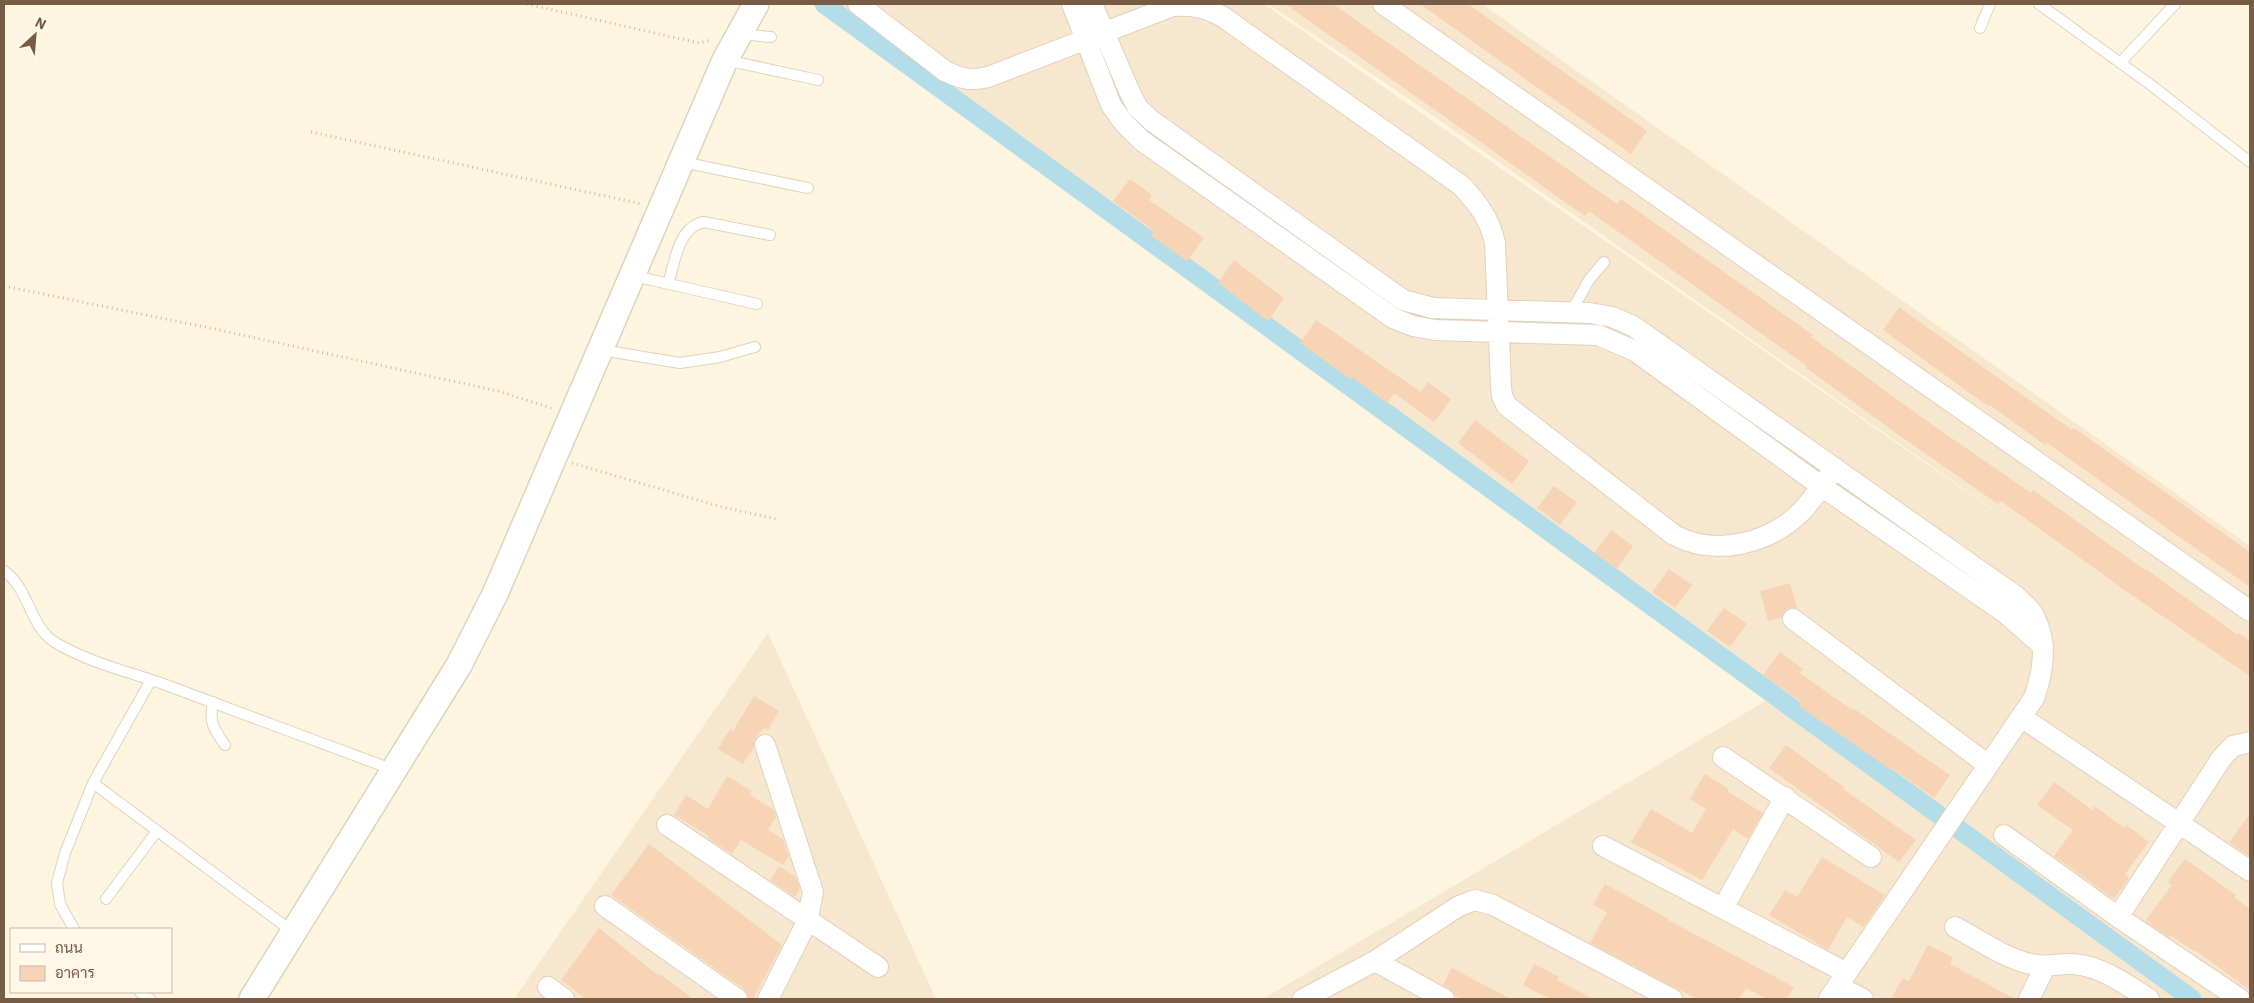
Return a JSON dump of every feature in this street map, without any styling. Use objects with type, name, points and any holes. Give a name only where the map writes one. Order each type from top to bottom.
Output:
[{"type":"street","points":[[252,999],[459,665],[495,594],[634,276],[725,60],[756,4]]},
{"type":"street","points":[[858,4],[945,70],[958,78],[973,81],[1105,33],[1172,6],[1189,5],[1207,8],[1224,17],[1462,186],[1478,204],[1491,224],[1495,243],[1501,386],[1502,396],[1507,406],[1674,535],[1690,543],[1715,546],[1738,545],[1760,538],[1779,528],[1802,511],[1835,468]]},
{"type":"street","points":[[1072,4],[1111,105],[1124,123],[1142,140],[1393,318],[1413,326],[1435,330],[1598,335],[1635,351],[1821,486],[2004,612],[2043,646]]},
{"type":"street","points":[[1092,4],[1138,108],[1152,121],[1403,300],[1433,308],[1571,312],[1612,317],[1633,326],[2017,597],[2035,616],[2043,646],[2042,673],[2034,698],[1838,986]]},
{"type":"street","points":[[1383,4],[2250,611]]},
{"type":"street","points":[[1793,620],[1988,765]]},
{"type":"street","points":[[2021,717],[2250,871]]},
{"type":"street","points":[[2118,917],[2221,759],[2233,746],[2250,742]]},
{"type":"street","points":[[765,745],[813,892],[808,922],[768,999]]},
{"type":"street","points":[[1722,756],[1872,857]]},
{"type":"street","points":[[1723,908],[1785,797]]},
{"type":"street","points":[[667,825],[808,922],[878,967]]},
{"type":"street","points":[[2004,835],[2118,917],[2240,999]]},
{"type":"street","points":[[1603,846],[1723,908],[1838,986],[1864,999]]},
{"type":"street","points":[[1303,999],[1375,961],[1460,906],[1475,900],[1484,901],[1672,999]]},
{"type":"street","points":[[606,906],[737,999]]},
{"type":"street","points":[[1955,927],[2011,957],[2045,967],[2072,964],[2095,969],[2120,981],[2149,999]]},
{"type":"street","points":[[1375,961],[1444,999]]},
{"type":"street","points":[[2030,999],[2045,967]]},
{"type":"street","points":[[548,987],[564,999]]},
{"type":"lane","points":[[1980,28],[1990,4]]},
{"type":"lane","points":[[2039,4],[2250,162]]},
{"type":"lane","points":[[2120,63],[2175,4]]},
{"type":"lane","points":[[738,34],[771,37]]},
{"type":"lane","points":[[725,60],[818,80]]},
{"type":"lane","points":[[682,162],[808,188]]},
{"type":"lane","points":[[668,284],[683,239],[688,230],[695,224],[704,222],[770,235]]},
{"type":"lane","points":[[1571,312],[1589,280],[1604,262]]},
{"type":"lane","points":[[634,276],[757,304]]},
{"type":"lane","points":[[601,350],[680,363],[720,357],[755,347]]},
{"type":"lane","points":[[4,571],[20,587],[35,620],[44,633],[55,643],[90,659],[213,702],[394,770]]},
{"type":"lane","points":[[73,928],[60,904],[57,883],[65,853],[93,783],[151,680]]},
{"type":"lane","points":[[213,702],[210,717],[212,726],[225,745]]},
{"type":"lane","points":[[93,783],[294,932]]},
{"type":"lane","points":[[106,899],[157,831]]},
{"type":"path","points":[[527,4],[699,43],[738,34]]},
{"type":"path","points":[[311,132],[662,209]]},
{"type":"path","points":[[4,286],[224,331],[498,391],[573,416]]},
{"type":"path","points":[[555,458],[718,506],[776,519]]},
{"type":"shaded area","points":[[824,4],[1264,4],[2058,555],[1409,99],[1268,4],[1482,4],[2250,546],[2250,999],[1263,999],[1767,700]]},
{"type":"shaded area","points":[[768,633],[936,999],[514,999]]},
{"type":"building","points":[[1285,4],[1333,4],[1617,204],[1621,199],[1813,335],[1811,337],[1934,426],[2031,493],[2033,490],[2238,635],[2239,633],[2250,641],[2250,676],[2123,589],[2001,501],[1998,504],[1913,445],[1806,368],[1807,366],[1589,211],[1585,216]]},
{"type":"building","points":[[1420,4],[1468,4],[1647,131],[1631,154]]},
{"type":"building","points":[[1130,179],[1152,195],[1149,200],[1204,238],[1187,261],[1151,236],[1154,231],[1113,201]]},
{"type":"building","points":[[1234,260],[1284,298],[1268,321],[1218,283]]},
{"type":"building","points":[[1899,307],[2072,430],[2074,428],[2250,552],[2250,587],[2047,443],[2045,445],[1990,405],[1989,407],[1883,330]]},
{"type":"building","points":[[1316,320],[1421,392],[1428,382],[1451,399],[1434,422],[1394,393],[1387,403],[1352,377],[1350,379],[1300,343]]},
{"type":"building","points":[[1475,420],[1529,461],[1512,484],[1458,443]]},
{"type":"building","points":[[1554,486],[1577,502],[1560,525],[1537,508]]},
{"type":"building","points":[[1611,530],[1633,546],[1617,569],[1594,553]]},
{"type":"building","points":[[1669,569],[1692,585],[1675,608],[1652,592]]},
{"type":"building","points":[[1790,583],[1797,608],[1788,608],[1781,618],[1768,621],[1760,591]]},
{"type":"building","points":[[1724,608],[1747,624],[1730,647],[1707,631]]},
{"type":"building","points":[[1780,652],[1803,669],[1800,673],[1950,775],[1934,798],[1799,706],[1801,702],[1763,675]]},
{"type":"building","points":[[754,696],[779,711],[768,730],[764,728],[756,737],[754,747],[743,764],[718,749],[730,729],[733,731]]},
{"type":"building","points":[[1786,745],[1844,787],[1843,789],[1916,840],[1899,862],[1769,768]]},
{"type":"building","points":[[1705,774],[1729,789],[1728,792],[1763,813],[1748,839],[1733,829],[1702,880],[1631,842],[1651,809],[1692,833],[1706,809],[1690,799]]},
{"type":"building","points":[[727,776],[752,791],[750,795],[773,809],[776,817],[768,830],[783,839],[789,856],[783,865],[741,840],[732,854],[708,838],[709,836],[674,815],[686,795],[708,809]]},
{"type":"building","points":[[2054,782],[2092,810],[2094,806],[2124,828],[2126,825],[2149,842],[2125,874],[2129,878],[2114,899],[2054,856],[2073,830],[2037,805]]},
{"type":"building","points":[[2250,814],[2250,857],[2229,842]]},
{"type":"building","points":[[649,844],[782,945],[753,999],[749,999],[744,989],[611,895]]},
{"type":"building","points":[[1822,857],[1885,895],[1864,927],[1847,917],[1828,950],[1769,915],[1785,890],[1797,897]]},
{"type":"building","points":[[2185,859],[2236,895],[2234,897],[2250,909],[2250,990],[2196,951],[2170,935],[2169,937],[2145,921],[2172,885],[2168,882]]},
{"type":"building","points":[[779,866],[795,876],[800,889],[795,897],[770,880]]},
{"type":"building","points":[[1605,884],[1794,987],[1787,999],[1767,999],[1746,988],[1739,999],[1697,999],[1590,943],[1607,912],[1593,905]]},
{"type":"building","points":[[599,928],[659,976],[660,974],[693,999],[586,999],[561,980]]},
{"type":"building","points":[[1928,945],[1953,957],[1950,964],[2015,999],[1891,999],[1903,978],[1909,981]]},
{"type":"building","points":[[1534,964],[1559,977],[1557,980],[1593,999],[1550,999],[1523,985]]},
{"type":"building","points":[[1452,968],[1511,999],[1462,999],[1455,996],[1450,989],[1443,985]]},
{"type":"waterway","points":[[824,4],[2192,999]]}]
